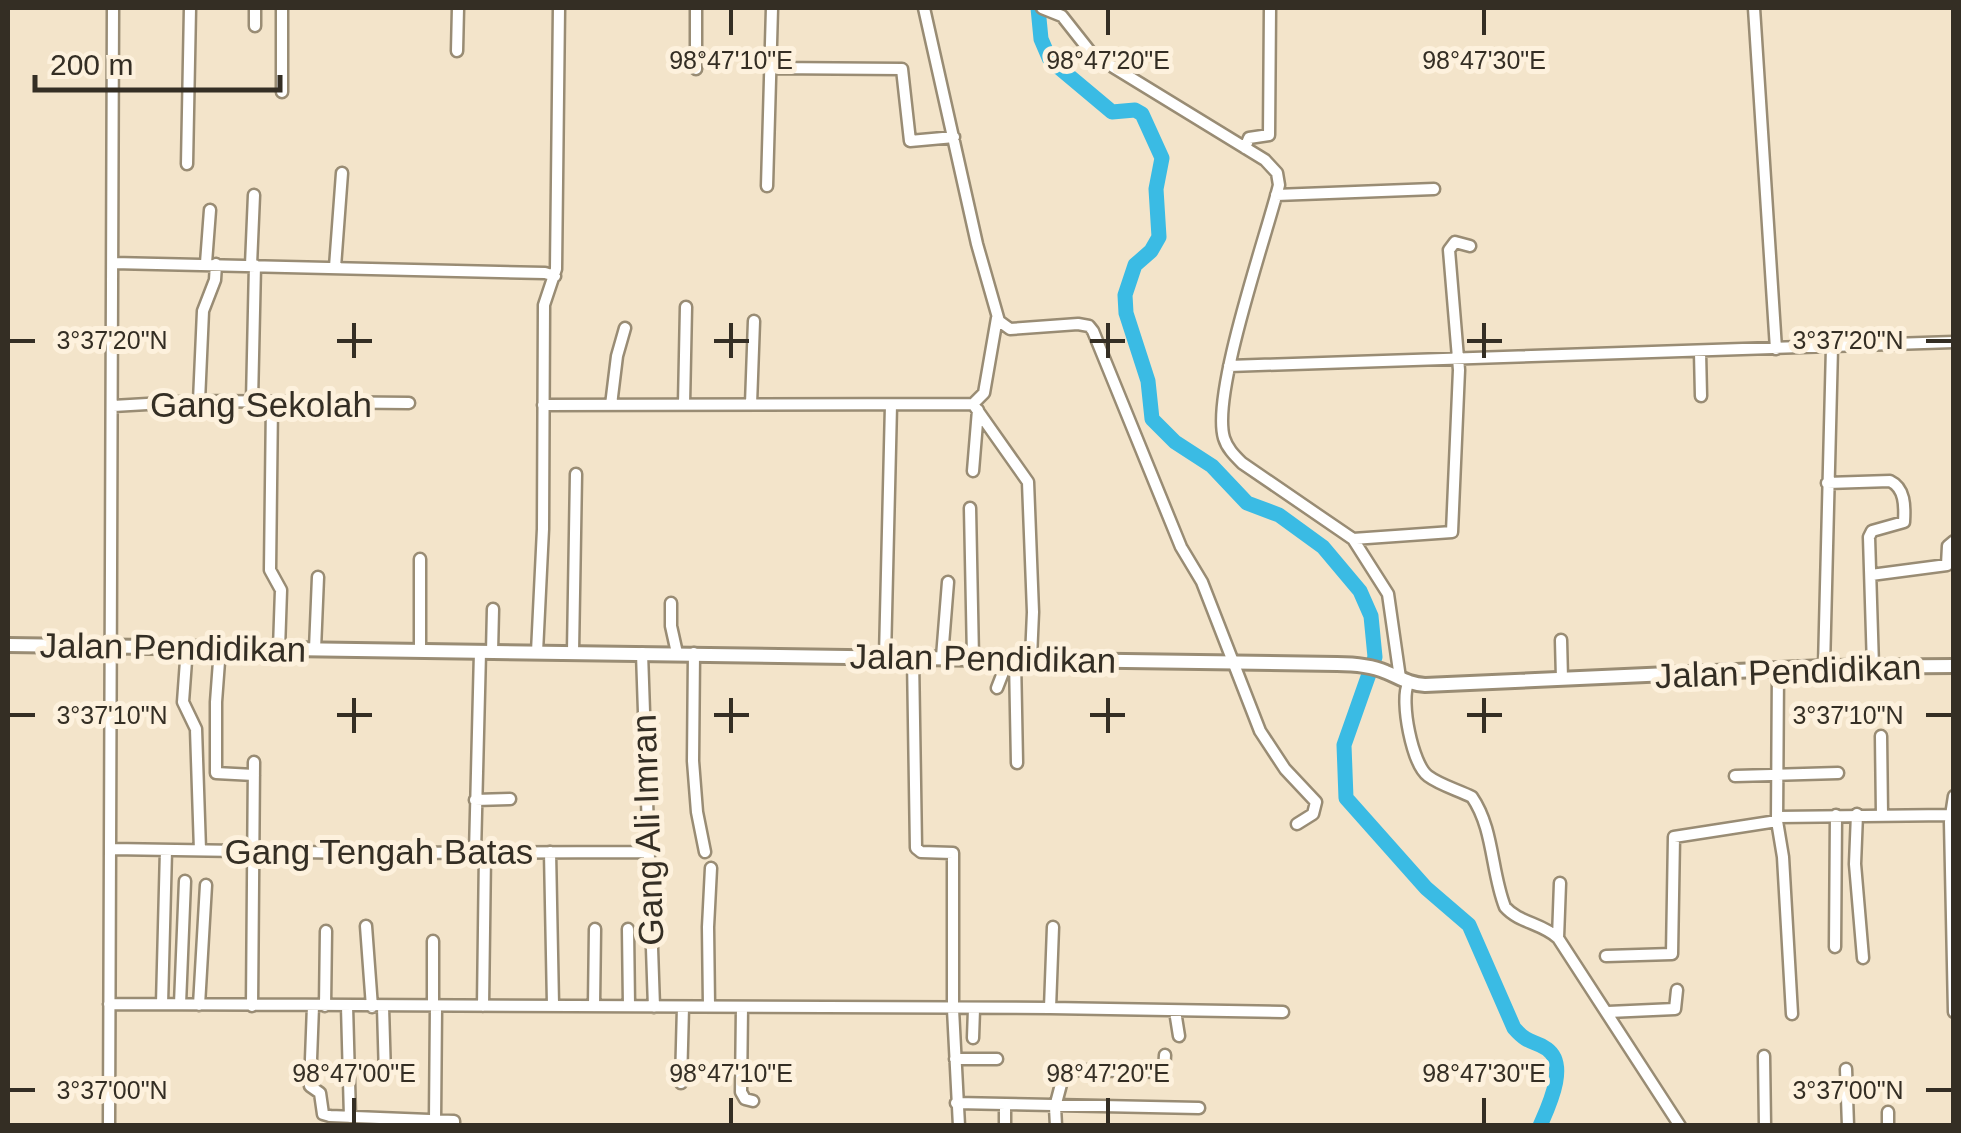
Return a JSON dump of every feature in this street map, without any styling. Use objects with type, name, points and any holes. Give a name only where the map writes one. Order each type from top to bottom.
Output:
[{"type":"main road","name":"Jalan Pendidikan","points":[[8,645],[885,656],[1010,663],[1031,658],[1363,665],[1404,681],[1562,680],[1824,667],[1954,666]]},
{"type":"street","points":[[109,1126],[113,8]]},
{"type":"street","points":[[187,164],[190,8]]},
{"type":"street","points":[[254,26],[255,8]]},
{"type":"street","points":[[282,8],[282,92]]},
{"type":"street","points":[[457,51],[458,8]]},
{"type":"street","points":[[537,652],[543,529],[544,305],[555,276],[559,8]]},
{"type":"street","points":[[696,8],[696,69]]},
{"type":"street","points":[[768,186],[772,8]]},
{"type":"street","points":[[924,8],[997,316],[1004,328],[1078,324],[1094,331],[1181,547],[1202,582],[1266,742],[1285,770],[1316,802],[1313,814],[1297,824]]},
{"type":"street","points":[[1042,8],[1062,16],[1092,54],[1264,160],[1277,174],[1276,194],[1229,366],[1223,430],[1231,452],[1353,539],[1388,594],[1404,681],[1404,706],[1420,768],[1475,802],[1505,907],[1512,915],[1548,928],[1558,938],[1680,1126]]},
{"type":"street","points":[[1245,148],[1250,138],[1269,135],[1270,8]]},
{"type":"street","points":[[1754,8],[1776,349]]},
{"type":"street","points":[[769,68],[902,70],[910,142],[954,137]]},
{"type":"street","points":[[335,268],[342,173]]},
{"type":"street","points":[[1276,194],[1434,190]]},
{"type":"street","points":[[252,402],[254,196]]},
{"type":"street","points":[[198,401],[203,311],[213,286],[210,210]]},
{"type":"street","points":[[1353,539],[1452,532],[1458,361],[1449,246],[1458,242],[1470,246]]},
{"type":"street","points":[[113,264],[555,276]]},
{"type":"street","points":[[684,404],[686,307]]},
{"type":"street","points":[[973,471],[977,404],[997,316]]},
{"type":"street","points":[[751,404],[754,320]]},
{"type":"street","points":[[610,405],[625,328]]},
{"type":"street","points":[[1229,366],[1954,342]]},
{"type":"street","points":[[1824,667],[1832,347]]},
{"type":"street","points":[[1700,352],[1701,396]]},
{"type":"street","name":"Gang Sekolah","points":[[113,406],[198,401],[409,403]]},
{"type":"street","points":[[272,402],[270,570],[280,590],[279,648]]},
{"type":"street","points":[[542,405],[977,404]]},
{"type":"street","points":[[977,404],[1028,482],[1034,612],[1031,658]]},
{"type":"street","points":[[885,656],[891,405]]},
{"type":"street","points":[[573,652],[576,474]]},
{"type":"street","points":[[1826,483],[1890,480],[1902,495],[1904,522],[1872,531],[1869,537],[1873,667]]},
{"type":"street","points":[[970,508],[973,658]]},
{"type":"street","points":[[1872,575],[1946,566],[1948,546],[1954,541]]},
{"type":"street","points":[[420,559],[420,651]]},
{"type":"street","points":[[315,649],[318,578]]},
{"type":"street","points":[[942,658],[948,582]]},
{"type":"street","points":[[671,603],[677,653]]},
{"type":"street","points":[[483,1006],[475,800],[493,609]]},
{"type":"street","points":[[1561,640],[1562,680]]},
{"type":"street","points":[[187,647],[183,702],[196,729],[200,850]]},
{"type":"street","points":[[220,648],[216,773],[254,776]]},
{"type":"street","name":"Gang Ali Imran","points":[[642,653],[654,1007]]},
{"type":"street","points":[[694,654],[693,761],[696,812],[705,852]]},
{"type":"street","points":[[913,657],[916,848],[921,852],[953,853],[959,1126]]},
{"type":"street","points":[[997,688],[1010,663]]},
{"type":"street","points":[[1010,663],[1017,763]]},
{"type":"street","points":[[1778,669],[1777,819],[1783,857],[1792,1014]]},
{"type":"street","points":[[1880,736],[1882,814]]},
{"type":"street","points":[[252,1006],[254,762]]},
{"type":"street","points":[[1735,776],[1838,773]]},
{"type":"street","points":[[1954,796],[1954,1012]]},
{"type":"street","points":[[475,800],[510,799]]},
{"type":"street","points":[[1857,814],[1855,864],[1863,958]]},
{"type":"street","points":[[1606,956],[1672,954],[1674,838],[1777,819],[1836,815],[1951,820]]},
{"type":"street","points":[[1836,815],[1836,946]]},
{"type":"street","name":"Gang Tengah Batas","points":[[111,849],[646,852]]},
{"type":"street","points":[[162,1004],[166,850]]},
{"type":"street","points":[[550,852],[553,1006]]},
{"type":"street","points":[[709,1006],[711,868]]},
{"type":"street","points":[[180,1004],[185,882]]},
{"type":"street","points":[[1558,938],[1560,883]]},
{"type":"street","points":[[199,1005],[206,885]]},
{"type":"street","points":[[366,926],[384,1076]]},
{"type":"street","points":[[1050,1008],[1052,927]]},
{"type":"street","points":[[594,1006],[595,928]]},
{"type":"street","points":[[628,928],[629,1006]]},
{"type":"street","points":[[326,931],[310,1086],[320,1092],[323,1114],[331,1121],[350,1117],[402,1122],[454,1120],[454,1126]]},
{"type":"street","points":[[433,941],[435,1120]]},
{"type":"street","points":[[1608,1012],[1675,1010],[1676,990]]},
{"type":"street","points":[[108,1004],[1283,1012]]},
{"type":"street","points":[[347,1006],[350,1117]]},
{"type":"street","points":[[681,1083],[683,1006]]},
{"type":"street","points":[[742,1007],[741,1092],[745,1099],[753,1101]]},
{"type":"street","points":[[972,1038],[974,1009]]},
{"type":"street","points":[[1175,1011],[1179,1036]]},
{"type":"street","points":[[1056,1126],[1060,1078],[1066,1072],[1164,1072],[1164,1055]]},
{"type":"street","points":[[1764,1056],[1765,1126]]},
{"type":"street","points":[[955,1060],[997,1058]]},
{"type":"street","points":[[1846,1069],[1848,1126]]},
{"type":"street","points":[[956,1103],[1200,1108]]},
{"type":"street","points":[[1005,1106],[1006,1126]]},
{"type":"street","points":[[1888,1112],[1888,1126]]},
{"type":"waterway","points":[[1038,8],[1041,39],[1050,60],[1112,112],[1135,110],[1142,114],[1162,158],[1156,189],[1159,237],[1151,251],[1135,265],[1125,295],[1126,313],[1148,381],[1152,419],[1175,442],[1212,466],[1247,503],[1279,515],[1323,547],[1360,591],[1371,616],[1375,657],[1344,745],[1346,798],[1426,888],[1469,925],[1514,1028],[1553,1056],[1555,1086],[1540,1126]]}]
